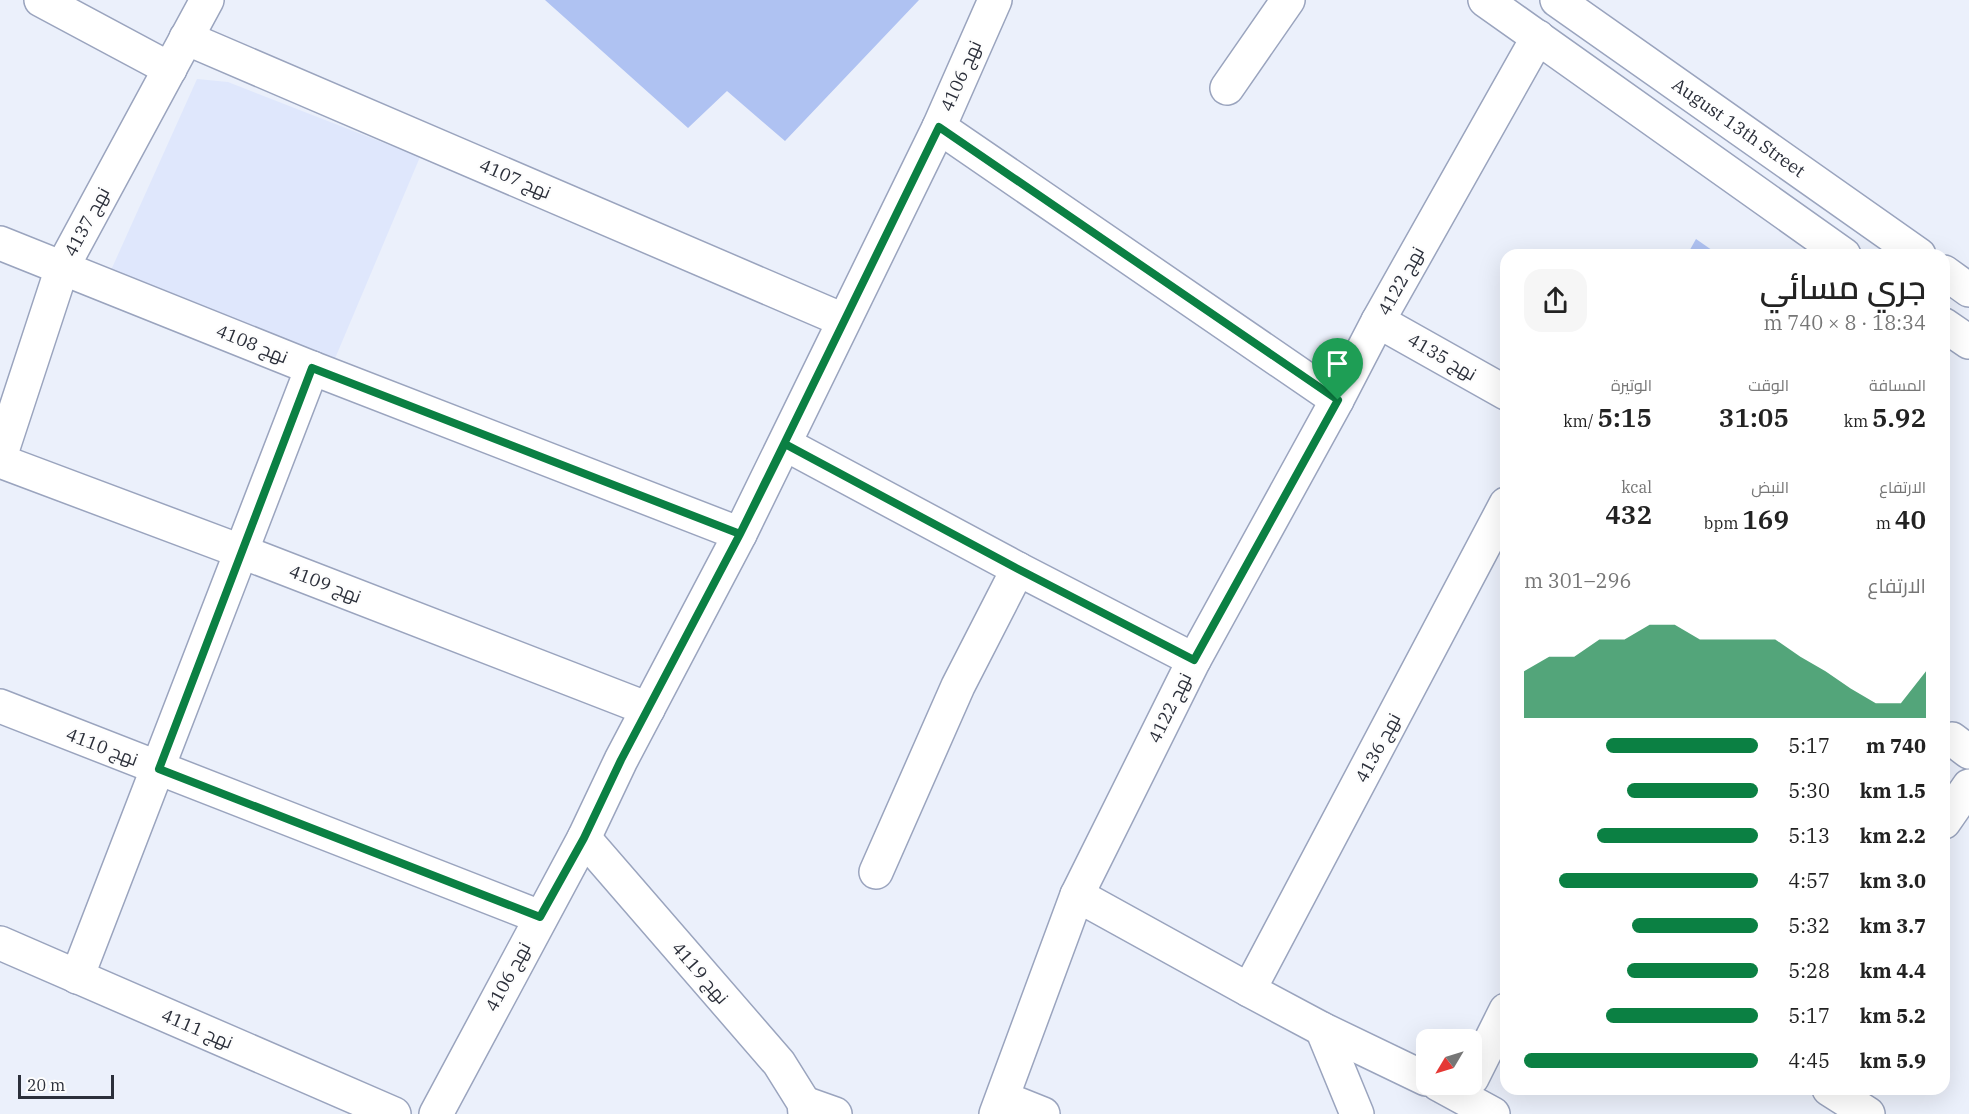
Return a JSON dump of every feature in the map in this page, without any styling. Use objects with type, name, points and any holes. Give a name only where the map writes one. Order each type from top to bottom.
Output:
[{"type":"street","points":[[41,0],[170,69]]},
{"type":"street","name":"نهج 4137","points":[[0,459],[62,268],[207,0]]},
{"type":"street","name":"نهج 4106","points":[[436,1114],[584,838],[648,709],[740,534],[939,127],[994,0]]},
{"type":"street","points":[[1227,88],[1288,0]]},
{"type":"street","points":[[1485,0],[1836,249]]},
{"type":"street","name":"August 13th Street","points":[[1557,0],[1910,249]]},
{"type":"street","name":"نهج 4122","points":[[999,1106],[1077,895],[1194,660],[1338,400],[1378,321],[1538,37]]},
{"type":"street","name":"نهج 4107","points":[[186,38],[843,320]]},
{"type":"street","points":[[939,127],[1338,400]]},
{"type":"street","name":"نهج 4108","points":[[0,243],[312,368],[740,534]]},
{"type":"street","points":[[1950,277],[1969,290]]},
{"type":"street","name":"نهج 4135","points":[[1378,321],[1500,390]]},
{"type":"street","points":[[1950,329],[1969,342]]},
{"type":"street","points":[[77,977],[312,368]]},
{"type":"street","points":[[785,444],[1194,660]]},
{"type":"street","name":"نهج 4109","points":[[0,459],[648,709]]},
{"type":"street","name":"نهج 4136","points":[[1249,990],[1500,515]]},
{"type":"street","points":[[876,872],[958,686],[1018,569]]},
{"type":"street","name":"نهج 4110","points":[[0,706],[540,917]]},
{"type":"street","points":[[1950,813],[1969,786]]},
{"type":"street","name":"نهج 4119","points":[[584,838],[779,1064],[804,1108]]},
{"type":"street","points":[[1077,895],[1322,1029],[1416,1074]]},
{"type":"street","name":"نهج 4111","points":[[0,943],[394,1114]]},
{"type":"street","points":[[1482,1050],[1500,1020]]},
{"type":"street","points":[[1322,1029],[1357,1114]]},
{"type":"street","points":[[1471,1095],[1493,1114]]},
{"type":"street","points":[[1838,1095],[1868,1114]]},
{"type":"street","points":[[999,1106],[1043,1114]]},
{"type":"street","points":[[804,1108],[835,1114]]},
{"type":"shaded area","points":[[197,79],[228,82],[420,157],[331,368],[107,279]]},
{"type":"building","points":[[545,0],[919,0],[785,141],[727,91],[688,128]]},
{"type":"building","points":[[1696,239],[1710,249],[1690,249]]},
{"type":"route","points":[[1338,400],[939,127],[740,534],[312,368],[240,551],[159,769],[540,917],[584,838],[621,760],[740,534],[785,444],[1194,660],[1338,400]]}]
